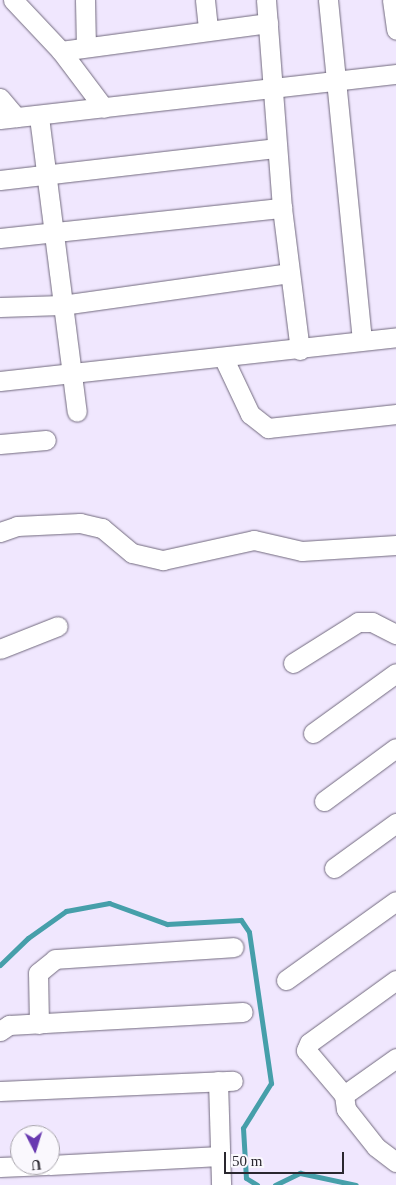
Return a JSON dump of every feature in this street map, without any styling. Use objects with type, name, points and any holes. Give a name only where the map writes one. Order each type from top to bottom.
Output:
[{"type":"street","points":[[13,0],[61,51],[104,108]]},
{"type":"street","points":[[85,0],[86,46]]},
{"type":"street","points":[[205,0],[208,30]]},
{"type":"street","points":[[266,0],[282,208],[300,350]]},
{"type":"street","points":[[328,0],[333,81],[362,340]]},
{"type":"street","points":[[392,0],[396,30]]},
{"type":"street","points":[[61,51],[86,46],[268,23]]},
{"type":"street","points":[[0,98],[8,118],[39,117],[396,74]]},
{"type":"street","points":[[39,117],[55,232],[69,375],[77,412]]},
{"type":"street","points":[[0,180],[46,172],[277,148]]},
{"type":"street","points":[[0,238],[282,208]]},
{"type":"street","points":[[0,307],[62,305],[290,273]]},
{"type":"street","points":[[0,381],[224,359],[396,337]]},
{"type":"street","points":[[224,359],[250,414],[268,428],[396,414]]},
{"type":"street","points":[[0,444],[46,440]]},
{"type":"street","points":[[0,532],[17,526],[80,523],[102,528],[132,553],[163,560],[254,540],[302,551],[396,545]]},
{"type":"street","points":[[294,663],[358,622],[372,622],[396,634]]},
{"type":"street","points":[[0,649],[58,626]]},
{"type":"street","points":[[313,733],[396,674]]},
{"type":"street","points":[[324,801],[396,748]]},
{"type":"street","points":[[334,868],[396,823]]},
{"type":"street","points":[[286,980],[396,901]]},
{"type":"street","points":[[39,1024],[38,973],[55,960],[234,947]]},
{"type":"street","points":[[392,1153],[346,1109],[344,1095],[307,1046],[396,980]]},
{"type":"street","points":[[0,1031],[9,1025],[243,1012]]},
{"type":"street","points":[[344,1095],[396,1058]]},
{"type":"street","points":[[0,1091],[225,1081],[220,1156],[221,1185]]},
{"type":"street","points":[[60,1164],[220,1156]]},
{"type":"waterway","points":[[0,965],[28,938],[66,911],[109,903],[167,924],[241,920],[249,932],[271,1083],[243,1128],[246,1178],[257,1185]]},
{"type":"waterway","points":[[275,1185],[300,1173],[356,1185]]}]
